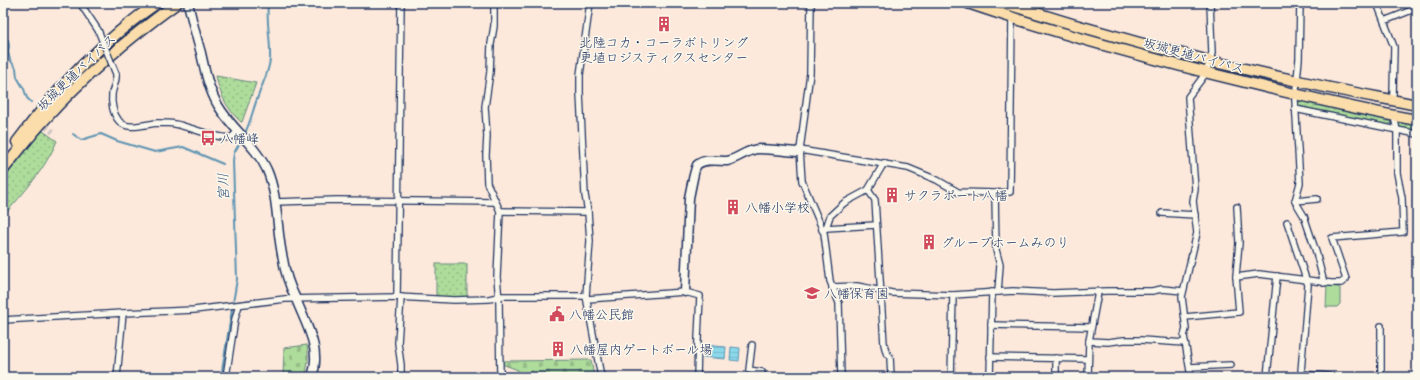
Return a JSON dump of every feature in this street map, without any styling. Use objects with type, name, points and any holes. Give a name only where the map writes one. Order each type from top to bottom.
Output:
[{"type":"highway","name":"坂城更埴バイパス","points":[[3,166],[15,146],[38,114],[71,78],[99,50],[142,13],[157,3]]},
{"type":"highway","name":"坂城更埴バイパス","points":[[3,170],[46,118],[99,65],[146,25],[177,3]]},
{"type":"highway","name":"坂城更埴バイパス","points":[[968,3],[1089,41],[1206,73],[1417,120]]},
{"type":"highway","name":"坂城更埴バイパス","points":[[1010,4],[1116,36],[1210,60],[1297,81],[1417,104]]},
{"type":"main road","points":[[188,3],[211,90],[222,112],[267,170],[275,202],[283,260],[295,299],[310,330],[315,349],[316,360],[312,377]]},
{"type":"main road","points":[[685,292],[689,198],[695,168],[698,164],[709,161],[729,160],[744,153],[758,149],[796,152],[800,150]]},
{"type":"street","points":[[80,3],[98,30],[116,74],[117,78],[112,94],[112,103],[114,112],[119,122],[132,126],[157,123],[174,124],[221,138],[241,135]]},
{"type":"street","points":[[400,3],[398,343],[401,377]]},
{"type":"street","points":[[494,3],[490,72],[485,107],[487,136],[487,183],[500,211],[497,277],[500,377]]},
{"type":"street","points":[[590,3],[580,75],[580,93],[585,195],[590,240],[587,298],[601,377]]},
{"type":"street","points":[[811,3],[810,73],[800,150],[802,181],[824,229],[832,287],[838,303],[841,377]]},
{"type":"street","points":[[1191,377],[1185,342],[1182,298],[1197,233],[1197,223],[1193,201],[1195,189],[1188,97],[1206,73],[1212,53],[1210,3]]},
{"type":"street","points":[[1300,3],[1299,59],[1295,94],[1300,183],[1295,201],[1304,216],[1316,252],[1324,283]]},
{"type":"street","points":[[1377,3],[1394,47],[1393,94]]},
{"type":"street","points":[[800,150],[908,168],[937,180],[958,192],[1010,192],[1012,18],[1010,4]]},
{"type":"street","points":[[1384,21],[1417,8]]},
{"type":"street","points":[[1295,109],[1417,134]]},
{"type":"street","points":[[1236,277],[1259,274],[1324,283],[1341,283],[1346,279],[1332,238],[1403,232],[1401,192],[1397,173],[1395,121]]},
{"type":"street","points":[[824,229],[830,216],[844,203],[868,190],[884,163]]},
{"type":"street","points":[[868,190],[875,200],[884,344],[886,352],[890,357],[891,377]]},
{"type":"street","points":[[995,193],[996,250],[1000,265],[998,292]]},
{"type":"street","points":[[1295,201],[1317,199]]},
{"type":"street","points":[[275,202],[495,202]]},
{"type":"street","points":[[1184,317],[1239,312],[1236,277],[1239,243],[1237,207]]},
{"type":"street","points":[[500,211],[588,212]]},
{"type":"street","points":[[1162,213],[1195,214]]},
{"type":"street","points":[[1287,222],[1308,285],[1300,372],[1304,374],[1332,377]]},
{"type":"street","points":[[824,229],[876,225]]},
{"type":"street","points":[[1267,377],[1277,276]]},
{"type":"street","points":[[832,287],[857,286],[892,293],[953,295],[1013,291],[1053,293],[1152,291],[1162,289],[1183,291]]},
{"type":"street","points":[[3,320],[194,310],[295,299],[399,297],[436,300],[489,299],[502,296],[587,298],[685,292],[700,296],[697,377]]},
{"type":"street","points":[[990,377],[992,292]]},
{"type":"street","points":[[1088,377],[1089,340],[1098,292]]},
{"type":"street","points":[[951,377],[953,295]]},
{"type":"street","points":[[226,377],[238,305]]},
{"type":"street","points":[[117,377],[123,313]]},
{"type":"street","points":[[991,325],[1091,327]]},
{"type":"street","points":[[1380,377],[1382,326]]},
{"type":"street","points":[[1089,340],[1108,342],[1142,340],[1185,342]]},
{"type":"street","points":[[752,344],[749,370],[762,372]]},
{"type":"street","points":[[990,357],[1088,359]]},
{"type":"street","points":[[1056,358],[1056,377]]},
{"type":"street","points":[[1190,367],[1230,365]]},
{"type":"green space","points":[[216,76],[256,83],[242,122],[232,112],[225,101]]},
{"type":"green space","points":[[1300,99],[1393,119],[1392,123],[1387,125],[1303,107],[1298,105]]},
{"type":"green space","points":[[1399,121],[1417,124],[1417,131],[1402,128],[1398,124]]},
{"type":"green space","points":[[43,131],[57,141],[40,171],[26,190],[3,216],[3,180]]},
{"type":"green space","points":[[436,264],[467,264],[467,297],[436,297]]},
{"type":"green space","points":[[1327,286],[1340,288],[1340,304],[1337,307],[1326,307]]},
{"type":"green space","points":[[307,345],[308,361],[305,377],[283,377],[284,348]]},
{"type":"green space","points":[[591,360],[594,377],[517,377],[518,370],[502,364],[502,361]]},
{"type":"water","points":[[704,345],[726,347],[725,359],[703,357]]},
{"type":"water","points":[[731,347],[740,348],[739,361],[730,360]]},
{"type":"waterway","name":"宮川","points":[[244,135],[267,73],[270,59],[268,3]]},
{"type":"waterway","points":[[3,37],[8,40],[10,60],[16,68],[17,77],[27,98],[31,102]]},
{"type":"waterway","points":[[73,134],[81,140],[101,134],[117,141],[155,152],[183,147],[223,164]]},
{"type":"waterway","name":"宮川","points":[[221,377],[237,279],[233,161],[234,153],[242,139]]},
{"type":"tunnel","points":[[31,114],[53,132]]},
{"type":"place","name":"北陸コカ・コーラボトリング 更埴ロジスティクスセンター","points":[[664,24]]},
{"type":"place","name":"八幡峰","points":[[208,138]]},
{"type":"place","name":"サクラポート八幡","points":[[892,195]]},
{"type":"place","name":"八幡小学校","points":[[733,207]]},
{"type":"place","name":"グループホームみのり","points":[[929,242]]},
{"type":"place","name":"八幡保育園","points":[[812,293]]},
{"type":"place","name":"八幡公民館","points":[[557,314]]},
{"type":"place","name":"八幡屋内ゲートボール場","points":[[558,349]]}]
